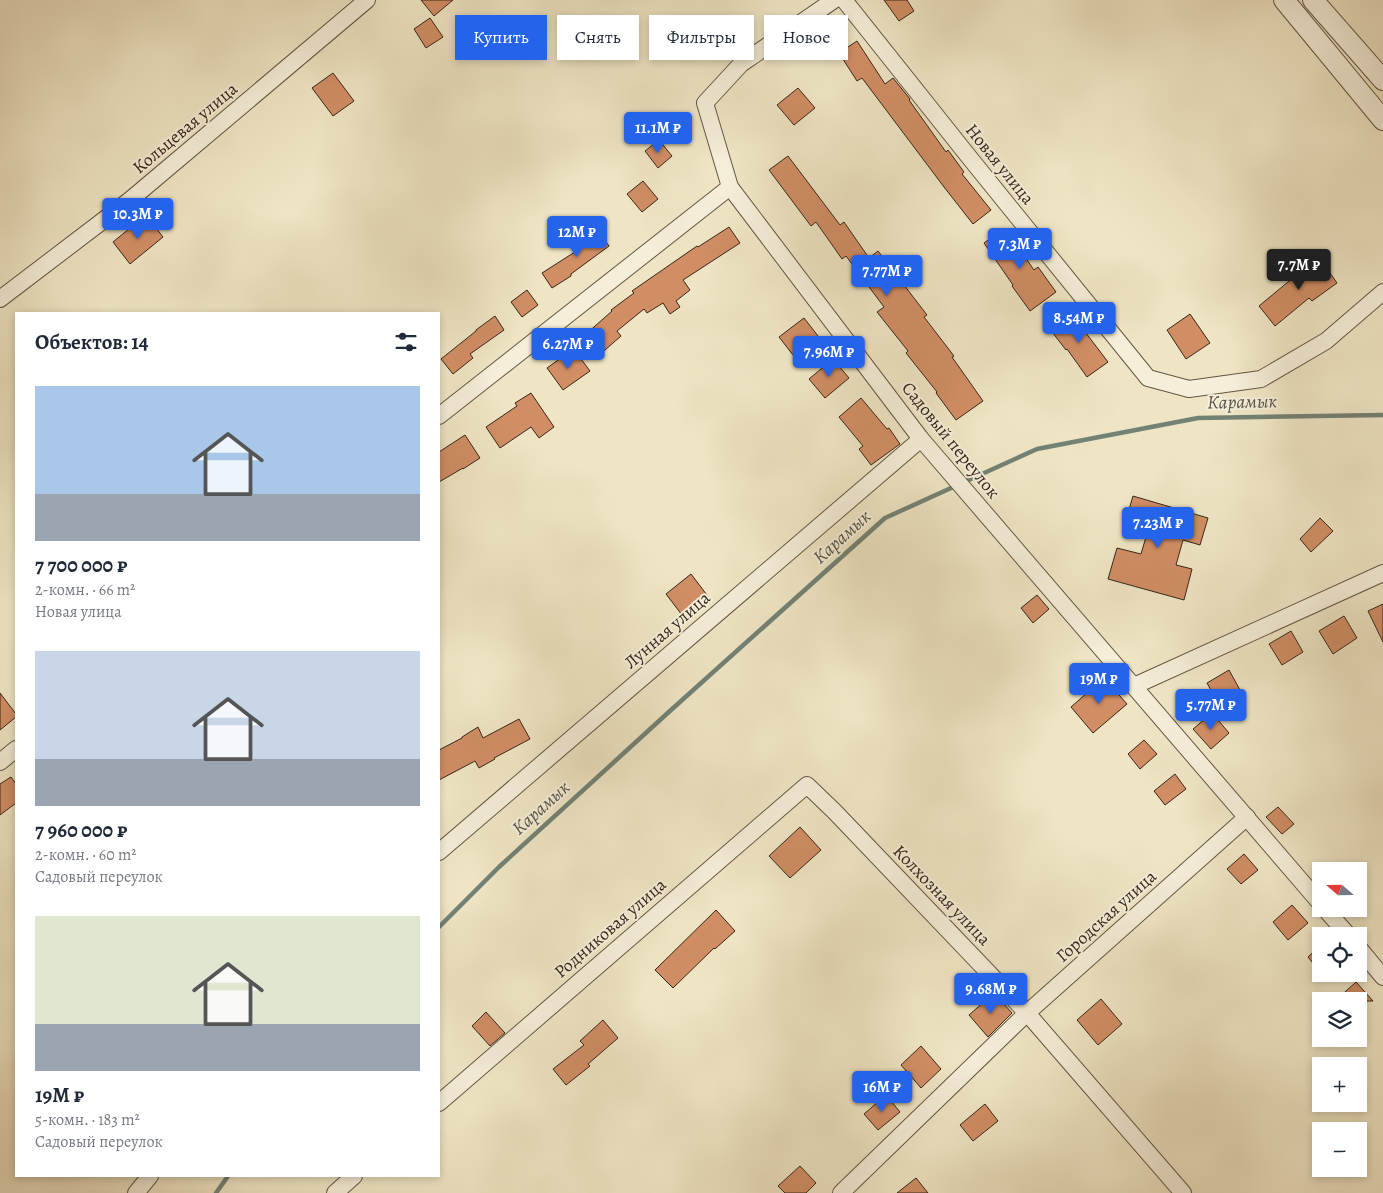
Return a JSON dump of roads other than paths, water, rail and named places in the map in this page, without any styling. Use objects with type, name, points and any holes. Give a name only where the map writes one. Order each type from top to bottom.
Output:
[{"type":"street","name":"Кольцевая улица","points":[[0,299],[130,200],[367,0]]},
{"type":"street","points":[[440,415],[730,186],[705,103],[741,64],[834,0]]},
{"type":"street","name":"Новая улица","points":[[844,0],[1148,378],[1189,389],[1261,379],[1326,341],[1383,292]]},
{"type":"street","points":[[1284,0],[1383,120]]},
{"type":"street","points":[[1313,0],[1383,80]]},
{"type":"street","name":"Садовый переулок","points":[[730,186],[921,439],[1312,893]]},
{"type":"street","name":"Лунная улица","points":[[440,851],[921,439]]},
{"type":"street","points":[[1134,686],[1383,573]]},
{"type":"street","points":[[0,762],[15,750]]},
{"type":"street","name":"Колхозная улица","points":[[807,785],[1027,1013],[1183,1193]]},
{"type":"street","name":"Родниковая улица","points":[[440,1102],[807,785]]},
{"type":"street","name":"Городская улица","points":[[841,1193],[1027,1013],[1247,817]]},
{"type":"street","points":[[1367,958],[1383,977]]},
{"type":"street","points":[[136,1193],[149,1177]]},
{"type":"street","points":[[335,1193],[353,1177]]},
{"type":"waterway","name":"Карамык","points":[[440,926],[499,867],[885,518],[1037,449],[1198,418],[1383,415]]},
{"type":"waterway","name":"Карамык","points":[[216,1193],[227,1177]]}]
